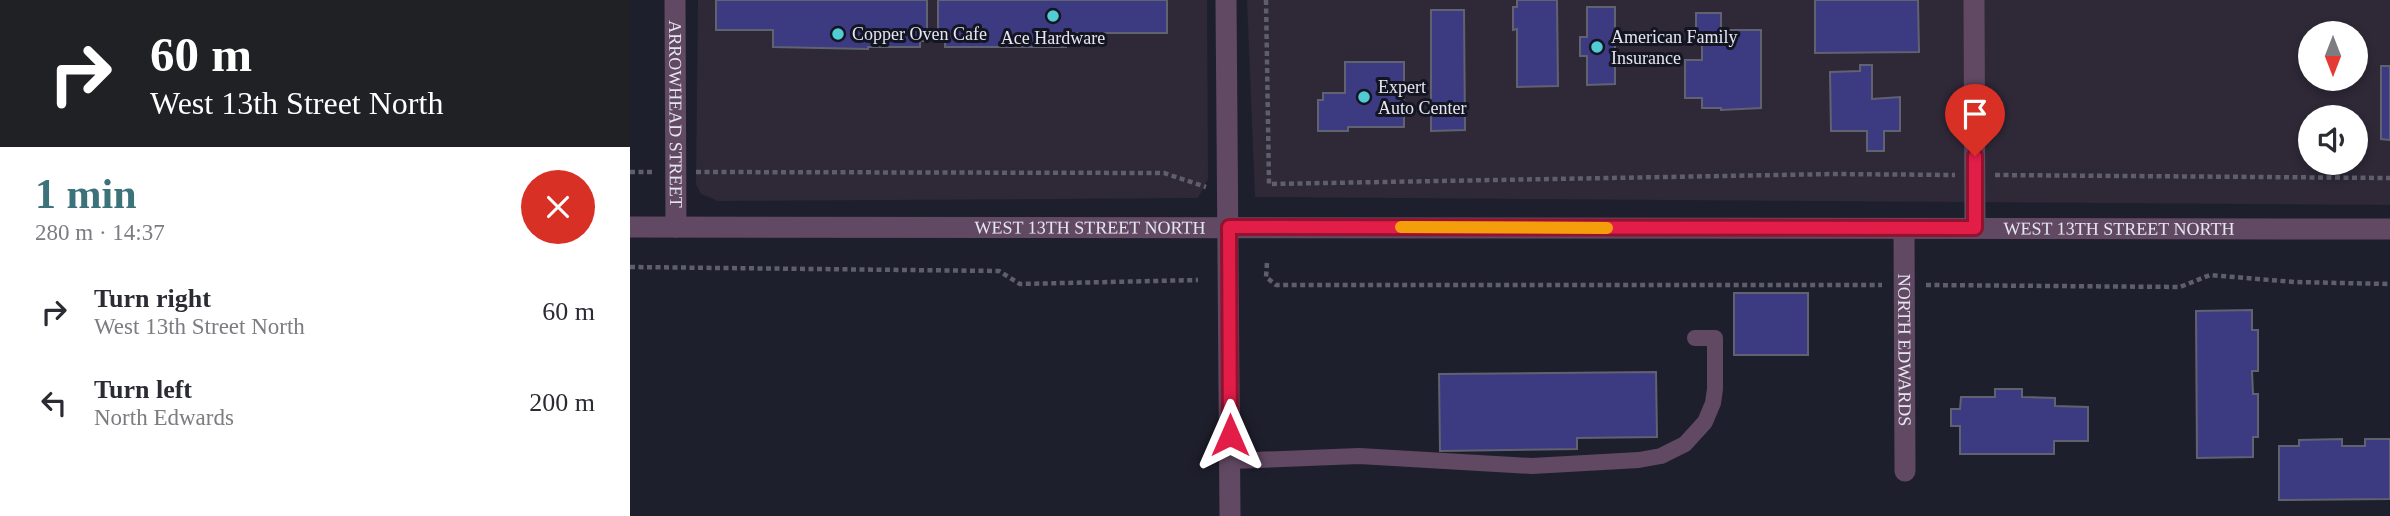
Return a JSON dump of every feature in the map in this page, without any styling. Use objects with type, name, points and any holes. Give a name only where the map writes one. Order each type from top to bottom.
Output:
[{"type":"street","name":"ARROWHEAD STREET","points":[[676,0],[676,227]]},
{"type":"street","points":[[1226,0],[1230,516]]},
{"type":"street","points":[[1974,0],[1975,228]]},
{"type":"street","name":"WEST 13TH STREET NORTH","points":[[630,227],[2390,229]]},
{"type":"street","name":"NORTH EDWARDS","points":[[1904,229],[1905,471]]},
{"type":"lane","points":[[1230,461],[1359,456],[1532,466],[1639,460],[1661,456],[1685,444],[1699,432],[1713,403],[1715,338],[1695,338]]},
{"type":"path","points":[[1266,0],[1269,184],[1834,174],[2390,178]]},
{"type":"path","points":[[630,172],[1164,173],[1207,187]]},
{"type":"path","points":[[1267,263],[1266,277],[1276,285],[2180,286],[2210,275],[2294,282],[2390,284]]},
{"type":"path","points":[[630,267],[999,271],[1020,284],[1198,280]]},
{"type":"shaded area","points":[[698,0],[1207,0],[1208,179],[1198,198],[718,201],[701,194],[696,184]]},
{"type":"shaded area","points":[[1247,0],[2390,0],[2390,205],[1255,197]]},
{"type":"building","points":[[716,0],[927,0],[927,41],[920,41],[920,47],[773,47],[773,30],[716,30]]},
{"type":"building","name":"Ace Hardware","points":[[938,0],[1167,0],[1167,33],[1066,33],[1066,47],[945,47],[945,39],[938,39]]},
{"type":"building","points":[[1517,0],[1557,0],[1558,86],[1517,87],[1517,29],[1513,30],[1513,7],[1517,7]]},
{"type":"building","points":[[1815,0],[1918,0],[1919,52],[1815,53]]},
{"type":"building","name":"American Family Insurance","points":[[1587,7],[1615,7],[1615,84],[1587,85],[1587,56],[1580,56],[1580,37],[1587,37]]},
{"type":"building","points":[[1431,10],[1464,10],[1465,130],[1431,131]]},
{"type":"building","points":[[1696,13],[1721,13],[1721,30],[1761,30],[1761,108],[1702,108],[1702,98],[1685,98],[1685,60],[1702,60],[1702,38],[1696,38]]},
{"type":"building","name":"Expert Auto Center","points":[[1345,62],[1404,62],[1404,127],[1348,127],[1348,131],[1318,131],[1318,100],[1323,100],[1323,93],[1345,93]]},
{"type":"building","points":[[1860,65],[1872,65],[1872,99],[1900,97],[1900,131],[1884,131],[1884,151],[1867,151],[1867,131],[1831,131],[1830,72],[1860,71]]},
{"type":"building","points":[[2381,66],[2390,66],[2390,140],[2381,139]]},
{"type":"building","points":[[1734,293],[1808,293],[1808,355],[1734,355]]},
{"type":"building","points":[[2252,310],[2252,330],[2258,330],[2258,371],[2252,371],[2253,394],[2258,394],[2258,437],[2253,437],[2253,457],[2197,458],[2196,311]]},
{"type":"building","points":[[1656,372],[1657,437],[1577,438],[1577,449],[1440,451],[1439,374]]},
{"type":"building","points":[[1995,389],[2022,389],[2022,397],[2055,398],[2055,406],[2088,407],[2088,441],[2054,441],[2054,454],[1960,454],[1960,426],[1951,426],[1951,409],[1960,409],[1961,397],[1995,397]]},
{"type":"building","points":[[2342,439],[2342,446],[2365,446],[2365,439],[2390,439],[2390,499],[2279,500],[2279,446],[2299,446],[2299,440]]},
{"type":"slow traffic","points":[[1401,227],[1607,228]]},
{"type":"place","name":"Ace Hardware","points":[[1053,16]]},
{"type":"place","name":"Copper Oven Cafe","points":[[838,34]]},
{"type":"place","name":"American Family Insurance","points":[[1597,47]]},
{"type":"place","name":"Expert Auto Center","points":[[1364,97]]},
{"type":"route","points":[[1230,435],[1229,227],[1975,228],[1975,156]]}]
